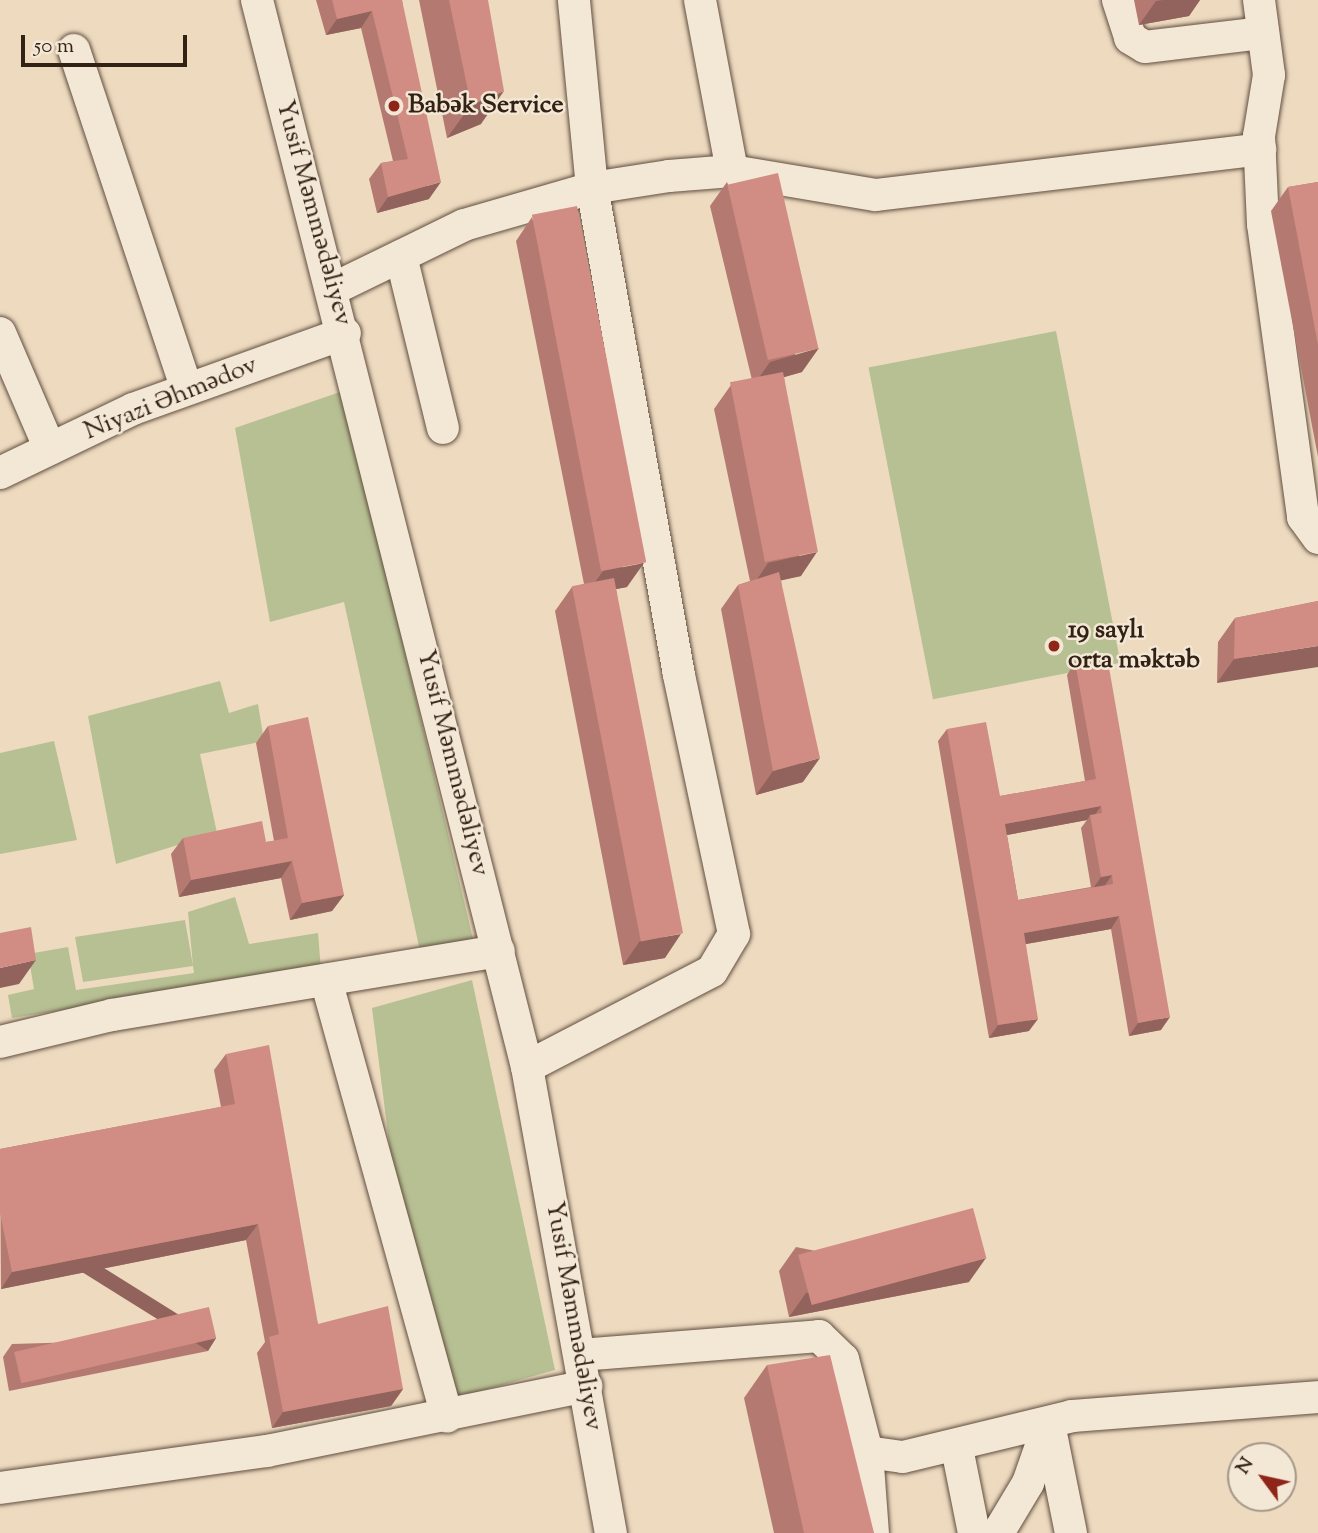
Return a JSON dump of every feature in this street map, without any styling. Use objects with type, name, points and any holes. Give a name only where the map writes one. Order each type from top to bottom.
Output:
[{"type":"street","name":"Yusif Məmmədəliyev","points":[[257,0],[345,333],[527,1067],[611,1533]]},
{"type":"street","points":[[527,1067],[712,971],[734,934],[679,675],[592,188],[574,0]]},
{"type":"street","points":[[701,0],[732,171]]},
{"type":"street","points":[[1118,0],[1130,38],[1144,47],[1264,33]]},
{"type":"street","points":[[1259,0],[1269,75],[1260,149],[1263,224],[1303,517],[1318,538]]},
{"type":"street","points":[[74,50],[187,389]]},
{"type":"street","points":[[333,289],[464,225],[592,188],[732,171],[876,195],[1260,149]]},
{"type":"street","points":[[401,256],[443,428]]},
{"type":"street","points":[[0,333],[50,449]]},
{"type":"street","name":"Niyazi Əhmədov","points":[[0,473],[187,389],[345,333]]},
{"type":"street","points":[[0,1042],[112,1015],[499,951]]},
{"type":"street","points":[[326,980],[447,1417]]},
{"type":"street","points":[[580,1355],[819,1336],[843,1359],[867,1452],[873,1533]]},
{"type":"street","points":[[0,1488],[447,1417],[586,1386]]},
{"type":"street","points":[[867,1452],[902,1457],[957,1448],[1049,1423],[1318,1397]]},
{"type":"street","points":[[998,1533],[1028,1483],[1049,1423]]},
{"type":"street","points":[[1049,1423],[1071,1533]]},
{"type":"street","points":[[957,1448],[974,1533]]},
{"type":"green space","points":[[1056,331],[1120,663],[933,699],[869,367]]},
{"type":"green space","points":[[343,391],[473,939],[420,951],[344,602],[270,622],[235,428]]},
{"type":"green space","points":[[220,681],[229,713],[258,704],[264,741],[200,754],[217,833],[116,864],[88,716]]},
{"type":"green space","points":[[54,741],[77,840],[0,854],[0,753]]},
{"type":"green space","points":[[235,897],[249,944],[318,933],[321,970],[12,1018],[8,995],[34,989],[28,954],[68,947],[76,990],[194,973],[188,912]]},
{"type":"green space","points":[[185,920],[193,966],[83,982],[75,937]]},
{"type":"green space","points":[[472,980],[555,1370],[456,1398],[396,1197],[372,1008]]},
{"type":"building","points":[[332,0],[402,0],[441,182],[388,197],[381,163],[408,159],[372,11],[337,19]]},
{"type":"building","points":[[449,0],[488,0],[504,91],[471,105]]},
{"type":"building","points":[[778,173],[818,348],[768,360],[727,185]]},
{"type":"building","points":[[1318,182],[1318,345],[1288,187]]},
{"type":"building","points":[[577,206],[646,562],[601,571],[532,215]]},
{"type":"building","points":[[783,372],[818,552],[765,562],[730,382]]},
{"type":"building","points":[[779,572],[820,758],[773,771],[738,585]]},
{"type":"building","points":[[614,578],[683,933],[641,942],[572,586]]},
{"type":"building","points":[[1318,601],[1318,646],[1234,659],[1235,618]]},
{"type":"building","points":[[1107,656],[1170,1017],[1138,1023],[1119,916],[1024,933],[1038,1019],[998,1025],[947,729],[986,722],[1000,796],[1096,779],[1075,662]],"holes":[[[1101,806],[1102,813],[1090,815],[1101,877],[1112,875],[1113,884],[1018,900],[1005,824]]]},
{"type":"building","points":[[308,717],[344,895],[302,903],[292,861],[191,880],[183,838],[262,821],[266,842],[288,838],[268,726]]},
{"type":"building","points":[[31,927],[36,960],[0,968],[0,933]]},
{"type":"building","points":[[269,1045],[318,1324],[388,1306],[403,1389],[283,1412],[269,1337],[279,1334],[258,1224],[12,1272],[0,1213],[0,1149],[235,1104],[226,1054]]},
{"type":"building","points":[[973,1208],[986,1258],[812,1305],[798,1255]]},
{"type":"building","points":[[209,1307],[216,1338],[21,1383],[14,1352]]},
{"type":"building","points":[[830,1355],[874,1533],[804,1533],[767,1365]]},
{"type":"place","name":"Babək Service","points":[[394,106]]},
{"type":"place","name":"19 saylı orta məktəb","points":[[1054,646]]}]
